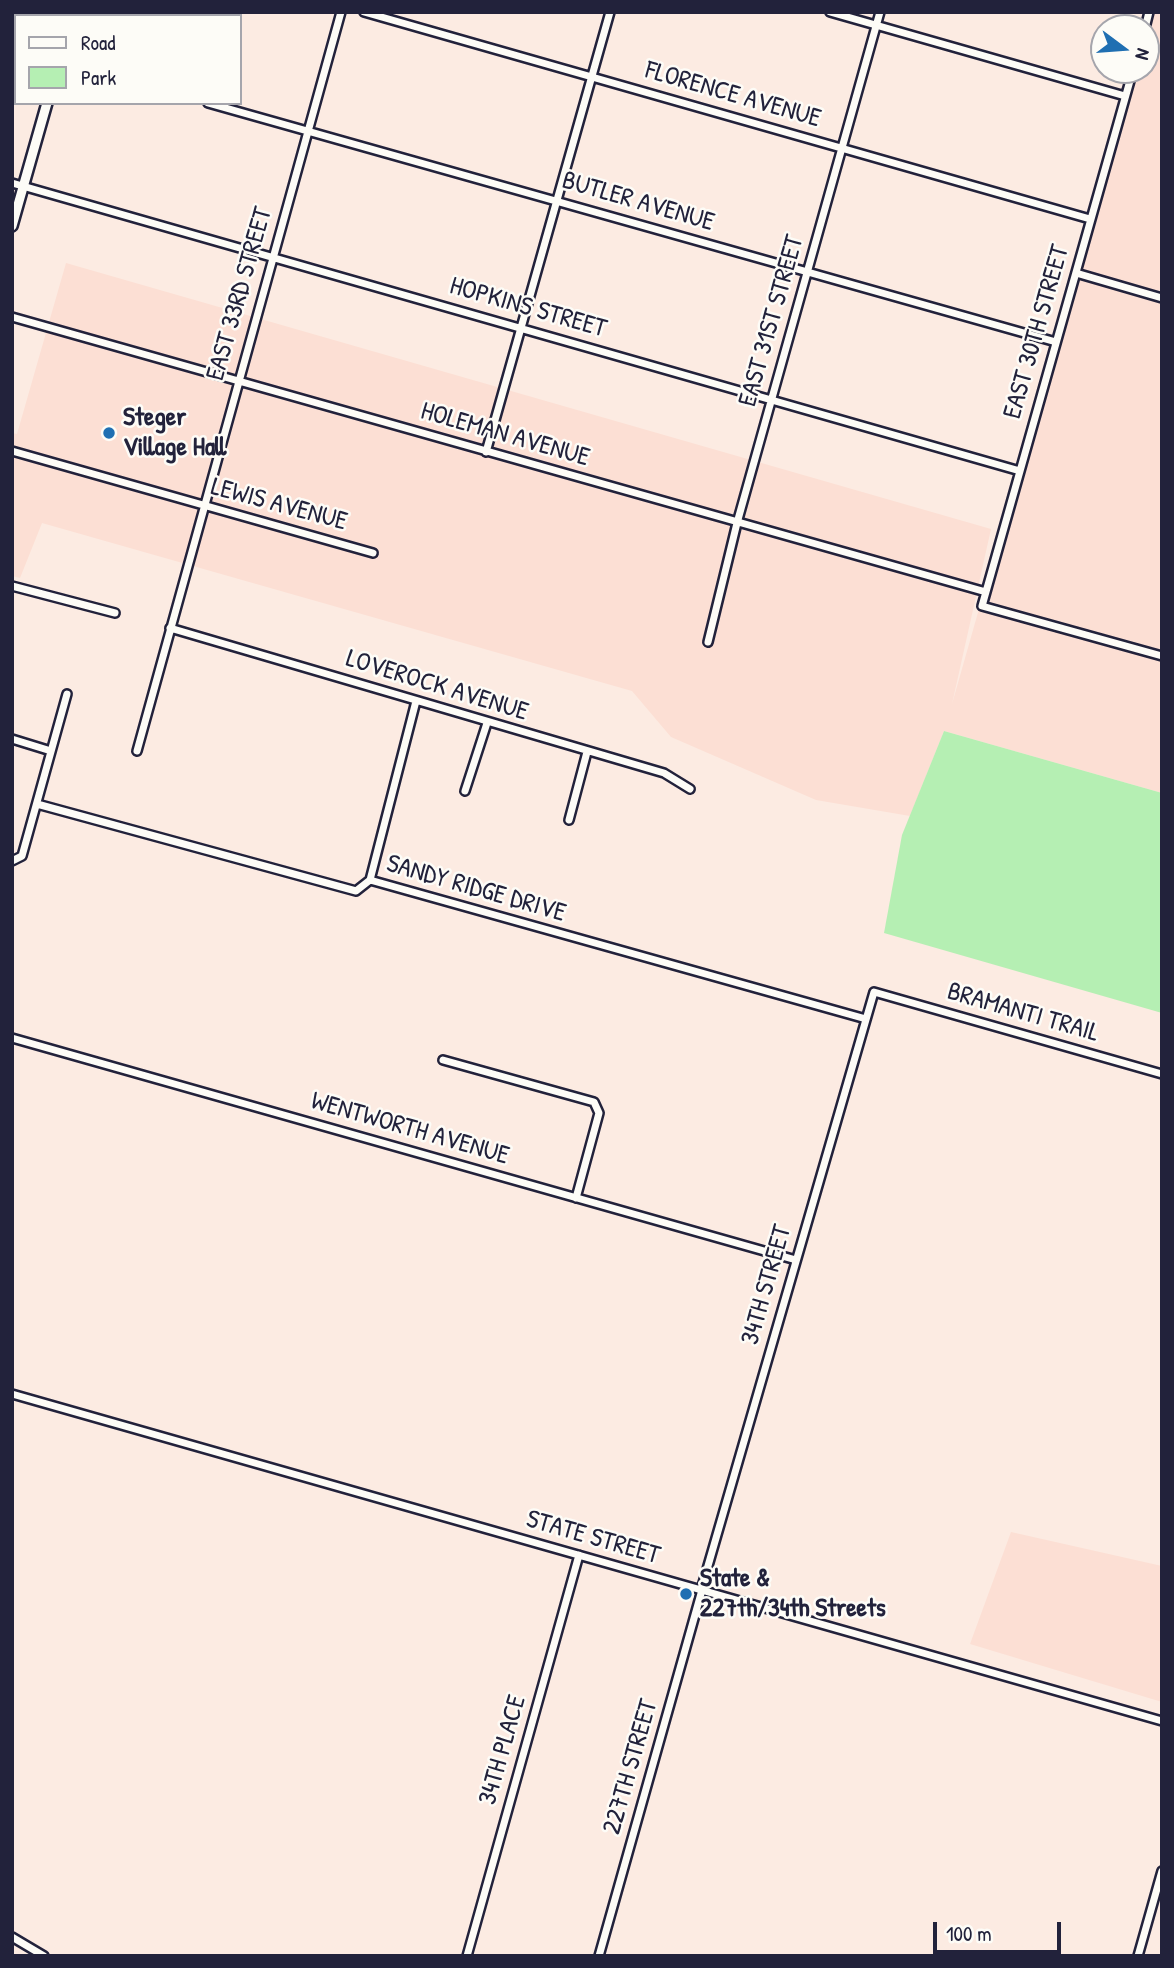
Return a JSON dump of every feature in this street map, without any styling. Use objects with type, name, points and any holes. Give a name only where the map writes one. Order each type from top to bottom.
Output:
[{"type":"street","name":"EAST 33RD STREET","points":[[137,751],[341,12]]},
{"type":"street","name":"FLORENCE AVENUE","points":[[365,12],[1090,219]]},
{"type":"street","points":[[486,452],[610,12]]},
{"type":"street","points":[[830,12],[1125,96]]},
{"type":"street","name":"EAST 31ST STREET","points":[[708,642],[737,523],[880,12]]},
{"type":"street","name":"EAST 30TH STREET","points":[[1129,84],[982,606],[1162,656]]},
{"type":"street","points":[[12,226],[46,105]]},
{"type":"street","name":"BUTLER AVENUE","points":[[215,105],[1056,342]]},
{"type":"street","name":"HOPKINS STREET","points":[[12,183],[1020,471]]},
{"type":"street","points":[[1076,273],[1162,298]]},
{"type":"street","name":"HOLEMAN AVENUE","points":[[12,317],[986,592]]},
{"type":"street","name":"LEWIS AVENUE","points":[[12,451],[373,553]]},
{"type":"street","points":[[12,586],[115,613]]},
{"type":"street","name":"LOVEROCK AVENUE","points":[[170,628],[664,773],[690,789]]},
{"type":"street","points":[[12,861],[22,856],[67,694]]},
{"type":"street","points":[[370,880],[416,701]]},
{"type":"street","points":[[465,791],[487,723]]},
{"type":"street","points":[[12,739],[51,751]]},
{"type":"street","points":[[569,820],[587,752]]},
{"type":"street","name":"SANDY RIDGE DRIVE","points":[[37,804],[356,891],[370,880],[866,1019]]},
{"type":"street","name":"34TH STREET","points":[[702,1590],[874,992]]},
{"type":"street","name":"BRAMANTI TRAIL","points":[[874,992],[1162,1074]]},
{"type":"street","name":"WENTWORTH AVENUE","points":[[12,1038],[796,1260]]},
{"type":"street","points":[[443,1060],[594,1102],[599,1113],[576,1198]]},
{"type":"street","name":"STATE STREET","points":[[12,1394],[1162,1721]]},
{"type":"street","name":"34TH PLACE","points":[[467,1956],[579,1555]]},
{"type":"street","name":"227TH STREET","points":[[599,1956],[702,1590]]},
{"type":"street","points":[[1138,1956],[1162,1871]]},
{"type":"street","points":[[13,1937],[44,1956]]},
{"type":"shaded area","points":[[1162,12],[1162,793],[944,731],[910,816],[816,800],[671,737],[632,691],[42,523],[20,578],[12,576],[12,433],[17,434],[66,263],[991,529],[952,704],[1128,84],[1160,84],[1160,14],[1148,14]]},
{"type":"shaded area","points":[[1011,1532],[1162,1566],[1162,1702],[970,1644]]},
{"type":"green space","points":[[944,731],[1162,793],[1162,1013],[884,933],[902,835]]},
{"type":"place","name":"Steger Village Hall","points":[[109,433]]},
{"type":"place","name":"State & 227th/34th Streets","points":[[686,1594]]}]
